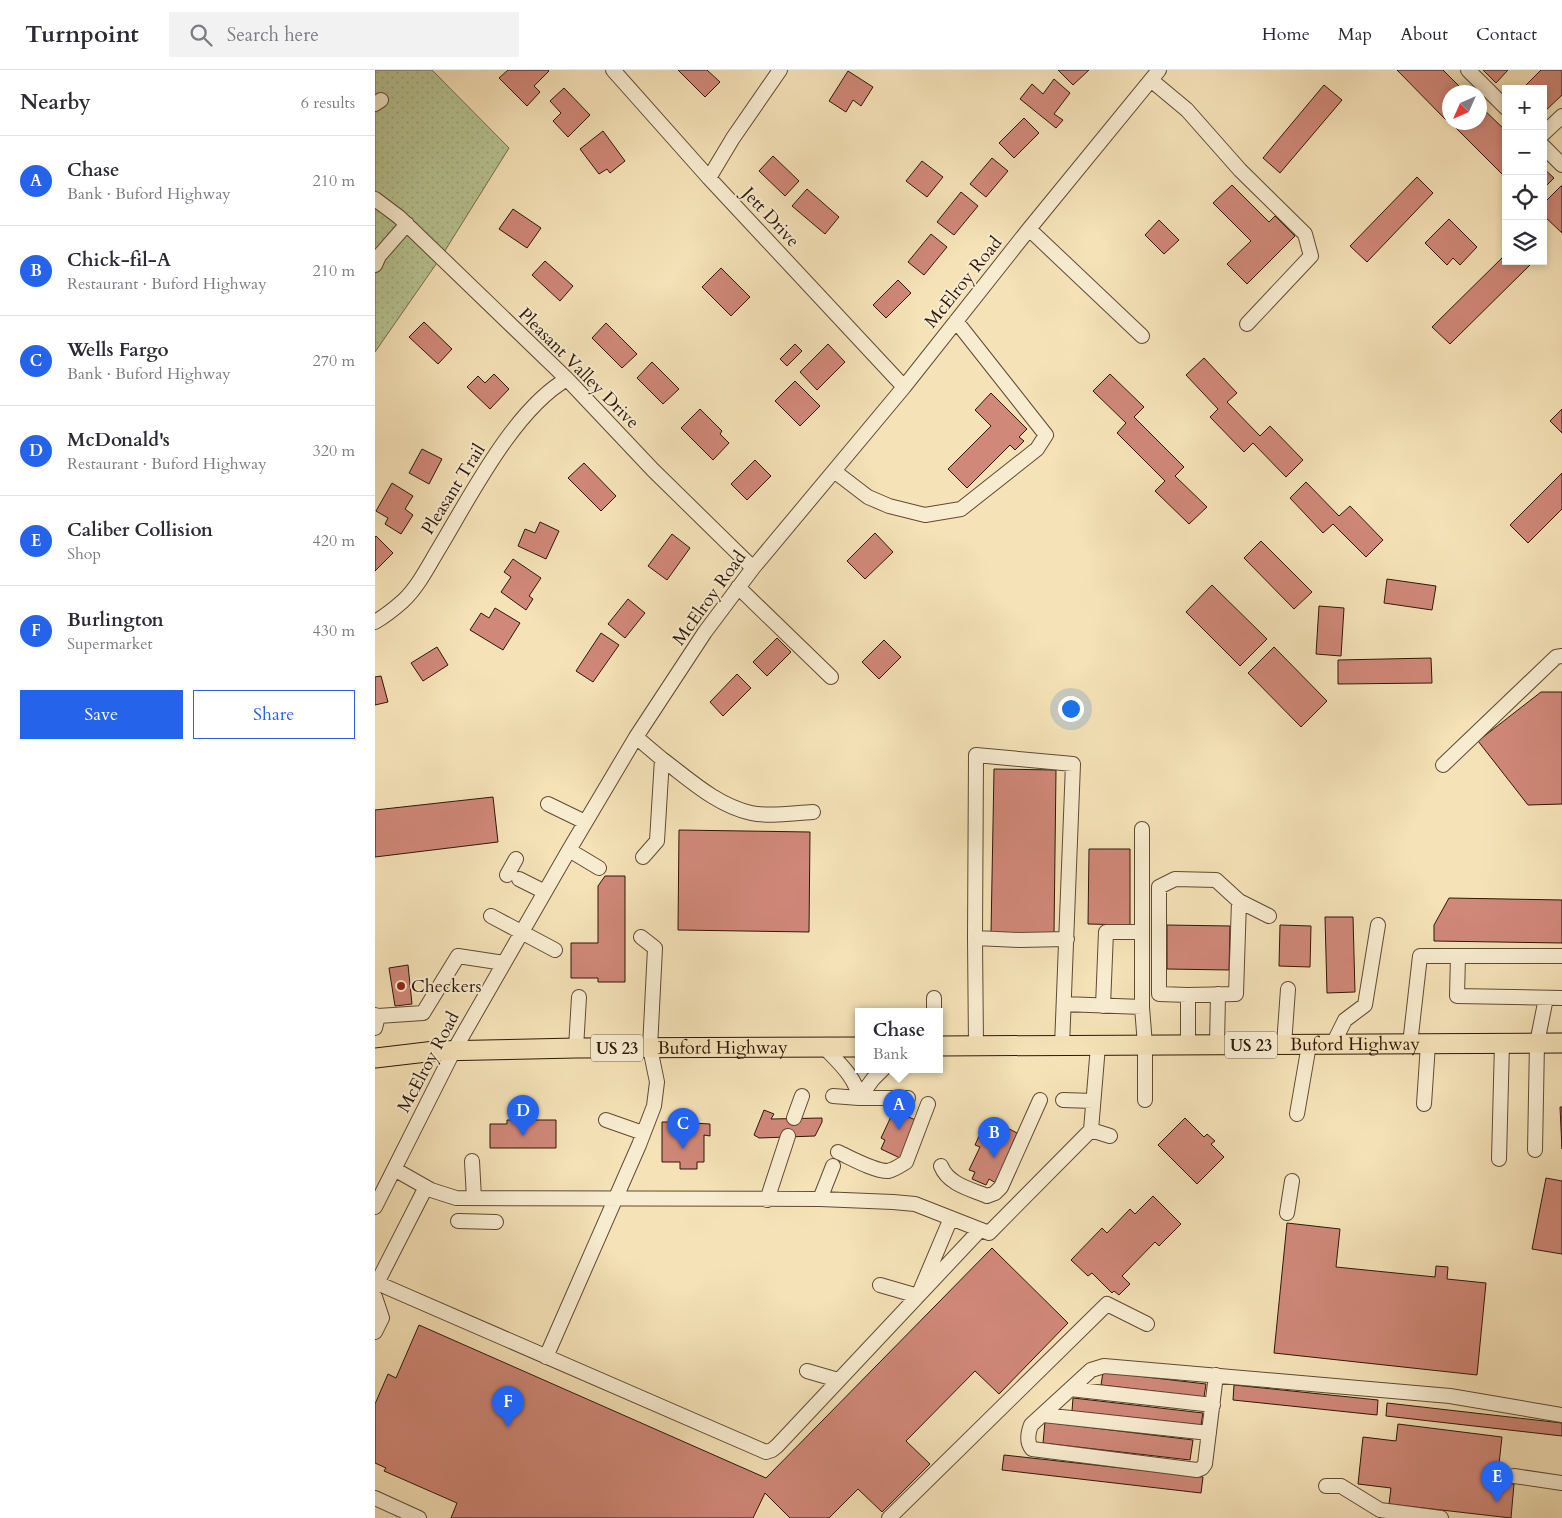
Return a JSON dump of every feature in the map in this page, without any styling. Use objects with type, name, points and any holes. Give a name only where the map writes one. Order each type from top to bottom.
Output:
[{"type":"main road","name":"Buford Highway","points":[[943,1046],[1562,1043]]},
{"type":"main road","name":"Buford Highway","points":[[375,1058],[435,1052],[576,1048],[855,1047]]},
{"type":"street","name":"Jett Drive","points":[[613,70],[709,178],[904,387]]},
{"type":"street","points":[[709,178],[733,138],[780,70]]},
{"type":"street","points":[[1468,70],[1502,104]]},
{"type":"street","points":[[1155,75],[1240,170],[1305,234],[1311,256],[1247,324]]},
{"type":"street","name":"McElroy Road","points":[[375,1207],[453,1052],[504,963],[636,737],[705,632],[753,568],[904,387],[1029,229],[1155,75]]},
{"type":"street","points":[[1547,130],[1562,116]]},
{"type":"street","points":[[1547,150],[1562,165]]},
{"type":"street","name":"Pleasant Valley Drive","points":[[375,199],[407,224],[567,379],[653,470],[753,568]]},
{"type":"street","points":[[375,265],[379,256],[407,224]]},
{"type":"street","points":[[1029,229],[1141,336]]},
{"type":"street","points":[[834,471],[868,497],[889,506],[925,515],[961,509],[1037,449],[1046,435],[956,320]]},
{"type":"street","name":"Pleasant Trail","points":[[375,622],[404,600],[422,576],[499,450],[532,407],[555,386],[567,379]]},
{"type":"street","points":[[738,587],[831,677]]},
{"type":"street","points":[[1443,765],[1556,657],[1562,656]]},
{"type":"street","points":[[636,737],[710,795],[730,805],[751,813],[813,812]]},
{"type":"street","points":[[976,1046],[977,755],[1073,764],[1062,1046]]},
{"type":"street","points":[[643,857],[657,841],[662,759]]},
{"type":"street","points":[[548,804],[585,822]]},
{"type":"street","points":[[1142,829],[1141,932],[1145,1100]]},
{"type":"street","points":[[569,850],[599,868]]},
{"type":"street","points":[[516,859],[513,877],[545,892]]},
{"type":"street","points":[[1239,901],[1236,994],[1159,994],[1159,887],[1175,879],[1216,880],[1239,901],[1269,916]]},
{"type":"street","points":[[491,916],[555,950]]},
{"type":"street","points":[[1333,1044],[1345,1020],[1365,1005],[1378,925]]},
{"type":"street","points":[[1103,1006],[1106,932],[1141,932]]},
{"type":"street","points":[[546,1357],[654,1106],[657,1082],[650,1048],[661,992],[655,948],[641,937]]},
{"type":"street","points":[[975,938],[1020,940],[1067,939]]},
{"type":"street","points":[[376,1020],[423,1013],[458,956],[504,963]]},
{"type":"street","points":[[1424,1104],[1419,1044],[1420,956],[1562,956]]},
{"type":"street","points":[[1459,956],[1457,996],[1562,998]]},
{"type":"street","points":[[1284,1045],[1288,989]]},
{"type":"street","points":[[1217,994],[1217,1045]]},
{"type":"street","points":[[1188,995],[1188,1045]]},
{"type":"street","points":[[576,1048],[579,997]]},
{"type":"street","points":[[1535,1150],[1537,1043],[1546,998]]},
{"type":"street","points":[[1064,1004],[1142,1006]]},
{"type":"street","points":[[1499,1159],[1502,1043]]},
{"type":"street","points":[[1297,1114],[1309,1044]]},
{"type":"street","points":[[394,1169],[426,1187],[456,1198],[820,1199],[915,1204],[989,1233],[1091,1130],[1098,1046]]},
{"type":"street","points":[[824,1047],[852,1078],[859,1098]]},
{"type":"street","points":[[859,1098],[879,1073]]},
{"type":"street","points":[[794,1118],[802,1096]]},
{"type":"street","points":[[833,1096],[908,1098]]},
{"type":"street","points":[[941,1166],[945,1175],[952,1181],[987,1196],[995,1193],[1001,1186],[1040,1100]]},
{"type":"street","points":[[1063,1100],[1093,1101]]},
{"type":"street","points":[[820,1199],[836,1159],[889,1171],[906,1162],[928,1104]]},
{"type":"street","points":[[606,1120],[643,1133]]},
{"type":"street","points":[[1091,1130],[1110,1136]]},
{"type":"street","points":[[767,1200],[788,1136]]},
{"type":"street","points":[[472,1161],[473,1198]]},
{"type":"street","points":[[1287,1213],[1292,1181]]},
{"type":"street","points":[[375,1332],[382,1318],[376,1289],[426,1187]]},
{"type":"street","points":[[918,1296],[951,1218]]},
{"type":"street","points":[[458,1221],[496,1222]]},
{"type":"street","points":[[376,1289],[546,1357],[766,1452],[777,1446],[980,1230]]},
{"type":"street","points":[[880,1285],[918,1296]]},
{"type":"street","points":[[889,1518],[1107,1304],[1147,1324]]},
{"type":"street","points":[[1216,1375],[1203,1468],[1197,1470],[1032,1449],[1029,1446],[1027,1433],[1031,1425],[1091,1370],[1104,1366],[1216,1375],[1450,1396],[1562,1415]]},
{"type":"street","points":[[807,1371],[838,1380]]},
{"type":"street","points":[[1070,1390],[1213,1405]]},
{"type":"street","points":[[1043,1415],[1209,1433]]},
{"type":"street","points":[[1514,1476],[1562,1483]]},
{"type":"street","points":[[1326,1486],[1341,1486],[1380,1510],[1441,1518]]},
{"type":"street","points":[[375,1498],[419,1518]]},
{"type":"green space","points":[[375,70],[432,70],[509,148],[441,257],[375,352]]},
{"type":"building","points":[[508,70],[549,71],[534,86],[540,92],[527,106],[499,78]]},
{"type":"building","points":[[678,70],[707,70],[720,82],[705,97]]},
{"type":"building","points":[[1058,70],[1089,70],[1073,85]]},
{"type":"building","points":[[1397,70],[1443,70],[1458,85],[1442,85],[1442,116]]},
{"type":"building","points":[[1483,70],[1508,70],[1496,83]]},
{"type":"building","points":[[1541,70],[1562,70],[1562,95],[1547,109],[1547,85],[1526,85]]},
{"type":"building","points":[[848,71],[873,87],[861,106],[853,100],[846,112],[829,101]]},
{"type":"building","points":[[1054,79],[1070,93],[1054,114],[1063,120],[1056,128],[1020,99],[1032,84],[1043,94]]},
{"type":"building","points":[[1324,85],[1342,100],[1280,173],[1263,158]]},
{"type":"building","points":[[564,88],[590,115],[568,137],[553,121],[561,113],[550,101]]},
{"type":"building","points":[[1487,113],[1502,127],[1502,174],[1458,130],[1487,130]]},
{"type":"building","points":[[1024,118],[1039,133],[1014,158],[999,143]]},
{"type":"building","points":[[603,131],[625,161],[610,173],[607,169],[599,174],[580,149]]},
{"type":"building","points":[[773,156],[799,181],[785,196],[759,171]]},
{"type":"building","points":[[992,158],[1008,171],[986,197],[970,184]]},
{"type":"building","points":[[922,161],[943,177],[927,197],[906,181]]},
{"type":"building","points":[[1547,172],[1554,178],[1547,185]]},
{"type":"building","points":[[1417,177],[1433,193],[1367,262],[1350,246]]},
{"type":"building","points":[[1232,185],[1269,222],[1275,216],[1295,236],[1247,284],[1227,264],[1251,241],[1213,203]]},
{"type":"building","points":[[1562,186],[1562,233],[1547,219],[1547,200]]},
{"type":"building","points":[[807,189],[839,217],[825,234],[792,206]]},
{"type":"building","points":[[961,192],[978,206],[954,235],[937,222]]},
{"type":"building","points":[[513,209],[541,228],[527,248],[499,229]]},
{"type":"building","points":[[1449,219],[1477,247],[1460,265],[1453,258],[1447,265],[1425,243]]},
{"type":"building","points":[[1159,220],[1179,240],[1164,254],[1145,235]]},
{"type":"building","points":[[931,234],[947,247],[924,275],[908,262]]},
{"type":"building","points":[[1502,258],[1502,265],[1530,265],[1450,344],[1432,327]]},
{"type":"building","points":[[545,261],[573,286],[560,301],[532,275]]},
{"type":"building","points":[[721,268],[750,297],[731,316],[702,287]]},
{"type":"building","points":[[898,280],[911,293],[886,318],[873,305]]},
{"type":"building","points":[[424,322],[452,349],[438,364],[409,337]]},
{"type":"building","points":[[606,323],[637,354],[622,368],[592,338]]},
{"type":"building","points":[[795,344],[802,351],[787,366],[780,359]]},
{"type":"building","points":[[828,344],[845,362],[817,390],[800,372]]},
{"type":"building","points":[[1204,358],[1237,393],[1227,402],[1260,436],[1270,426],[1303,460],[1286,477],[1253,443],[1244,452],[1210,417],[1218,409],[1186,375]]},
{"type":"building","points":[[652,362],[679,389],[663,404],[637,378]]},
{"type":"building","points":[[494,374],[509,389],[490,409],[467,387],[478,376],[485,383]]},
{"type":"building","points":[[1110,374],[1144,407],[1134,417],[1184,467],[1175,476],[1207,507],[1189,524],[1155,491],[1165,481],[1117,433],[1126,423],[1093,391]]},
{"type":"building","points":[[795,381],[820,406],[800,426],[775,401]]},
{"type":"building","points":[[991,393],[1027,429],[1019,437],[1024,441],[1015,450],[1010,445],[967,488],[948,469],[991,426],[975,410]]},
{"type":"building","points":[[700,409],[722,431],[720,434],[729,443],[713,460],[681,428]]},
{"type":"building","points":[[1562,409],[1562,433],[1550,421]]},
{"type":"building","points":[[422,449],[442,459],[429,484],[409,473]]},
{"type":"building","points":[[755,460],[771,476],[747,500],[731,484]]},
{"type":"building","points":[[584,463],[616,496],[601,511],[568,478]]},
{"type":"building","points":[[1562,473],[1562,509],[1528,543],[1510,525]]},
{"type":"building","points":[[1306,482],[1339,516],[1350,506],[1383,540],[1366,557],[1333,524],[1323,533],[1290,498]]},
{"type":"building","points":[[392,483],[413,496],[405,509],[413,515],[401,534],[385,524],[388,518],[376,511]]},
{"type":"building","points":[[540,522],[559,531],[546,559],[518,546],[525,529],[535,533]]},
{"type":"building","points":[[875,533],[893,552],[865,579],[847,561]]},
{"type":"building","points":[[672,534],[690,548],[667,580],[648,566]]},
{"type":"building","points":[[375,537],[393,553],[375,571]]},
{"type":"building","points":[[1261,541],[1312,592],[1294,609],[1244,558]]},
{"type":"building","points":[[513,559],[541,578],[529,596],[533,599],[526,610],[501,592],[511,577],[504,572]]},
{"type":"building","points":[[1387,579],[1436,586],[1432,610],[1384,603]]},
{"type":"building","points":[[1212,585],[1267,639],[1240,666],[1186,612]]},
{"type":"building","points":[[628,599],[645,613],[625,638],[608,624]]},
{"type":"building","points":[[1319,606],[1344,608],[1341,656],[1316,654]]},
{"type":"building","points":[[495,608],[520,623],[503,650],[470,630],[481,613],[489,618]]},
{"type":"building","points":[[601,633],[619,645],[593,682],[576,671]]},
{"type":"building","points":[[777,638],[791,652],[767,676],[753,662]]},
{"type":"building","points":[[884,640],[901,657],[879,679],[862,662]]},
{"type":"building","points":[[437,647],[448,665],[423,681],[411,663]]},
{"type":"building","points":[[1274,647],[1327,701],[1301,727],[1248,673]]},
{"type":"building","points":[[1431,658],[1432,683],[1338,684],[1338,660]]},
{"type":"building","points":[[737,674],[751,688],[723,716],[710,702]]},
{"type":"building","points":[[381,676],[388,702],[375,705],[375,677]]},
{"type":"building","points":[[1541,692],[1562,692],[1562,804],[1528,805],[1478,741]]},
{"type":"building","points":[[994,769],[1056,770],[1054,934],[991,933]]},
{"type":"building","points":[[493,797],[498,842],[375,857],[375,810]]},
{"type":"building","points":[[679,830],[810,832],[809,932],[678,930]]},
{"type":"building","points":[[1089,849],[1130,849],[1130,925],[1088,924]]},
{"type":"building","points":[[605,876],[625,876],[625,982],[598,982],[598,978],[571,978],[571,943],[598,943],[598,886]]},
{"type":"building","points":[[1449,898],[1562,900],[1562,943],[1434,941],[1434,925]]},
{"type":"building","points":[[1325,917],[1353,917],[1355,992],[1327,993]]},
{"type":"building","points":[[1167,925],[1230,926],[1229,970],[1167,969]]},
{"type":"building","points":[[1280,925],[1311,926],[1310,967],[1279,966]]},
{"type":"building","name":"Checkers","points":[[408,965],[412,1004],[395,1006],[389,968]]},
{"type":"building","points":[[1560,1107],[1562,1107],[1562,1149]]},
{"type":"building","points":[[895,1108],[905,1112],[904,1115],[918,1121],[900,1158],[881,1149],[885,1140],[881,1138]]},
{"type":"building","points":[[764,1110],[774,1114],[771,1119],[822,1118],[822,1122],[815,1136],[759,1138],[754,1135]]},
{"type":"building","points":[[1185,1118],[1204,1137],[1207,1134],[1215,1141],[1211,1144],[1224,1157],[1197,1184],[1158,1145]]},
{"type":"building","points":[[674,1119],[693,1119],[693,1123],[710,1124],[710,1136],[704,1135],[704,1162],[697,1162],[697,1169],[680,1169],[680,1162],[662,1162],[662,1122],[674,1122]]},
{"type":"building","points":[[990,1119],[1017,1133],[1010,1149],[1015,1151],[996,1183],[989,1179],[986,1185],[972,1179],[975,1172],[969,1170],[980,1147],[975,1145]]},
{"type":"building","points":[[507,1120],[556,1120],[556,1148],[490,1148],[490,1124],[507,1124]]},
{"type":"building","points":[[1546,1178],[1562,1181],[1562,1254],[1532,1249]]},
{"type":"building","points":[[1153,1196],[1181,1224],[1159,1246],[1155,1242],[1122,1276],[1130,1284],[1119,1295],[1114,1291],[1112,1293],[1092,1273],[1088,1276],[1071,1260],[1102,1228],[1107,1233],[1130,1209],[1135,1214]]},
{"type":"building","points":[[1287,1223],[1340,1229],[1336,1267],[1435,1277],[1436,1266],[1448,1267],[1447,1279],[1486,1283],[1477,1375],[1274,1353]]},
{"type":"building","points":[[992,1248],[1068,1323],[999,1394],[975,1371],[906,1441],[930,1464],[882,1512],[858,1489],[829,1518],[790,1518],[765,1493],[753,1518],[451,1518],[457,1503],[384,1471],[386,1468],[375,1463],[375,1404],[388,1374],[396,1378],[419,1325],[766,1478]]},
{"type":"building","points":[[1103,1372],[1206,1384],[1204,1397],[1101,1385]]},
{"type":"building","points":[[1234,1385],[1378,1400],[1377,1415],[1233,1400]]},
{"type":"building","points":[[1073,1398],[1203,1413],[1201,1425],[1072,1411]]},
{"type":"building","points":[[1387,1403],[1562,1423],[1562,1436],[1386,1416]]},
{"type":"building","points":[[1045,1422],[1193,1440],[1190,1460],[1043,1443]]},
{"type":"building","points":[[1398,1424],[1502,1437],[1497,1482],[1514,1484],[1511,1518],[1389,1504],[1391,1488],[1358,1484],[1363,1437],[1396,1441]]},
{"type":"building","points":[[1004,1455],[1203,1477],[1201,1493],[1002,1470]]},
{"type":"place","name":"Checkers","points":[[401,986]]},
{"type":"place","name":"Chase","points":[[899,1130]]},
{"type":"place","name":"McDonald's","points":[[523,1136]]},
{"type":"place","name":"Wells Fargo","points":[[683,1149]]},
{"type":"place","name":"Chick-fil-A","points":[[994,1158]]},
{"type":"place","name":"Burlington","points":[[508,1427]]},
{"type":"place","name":"Caliber Collision","points":[[1497,1502]]}]
